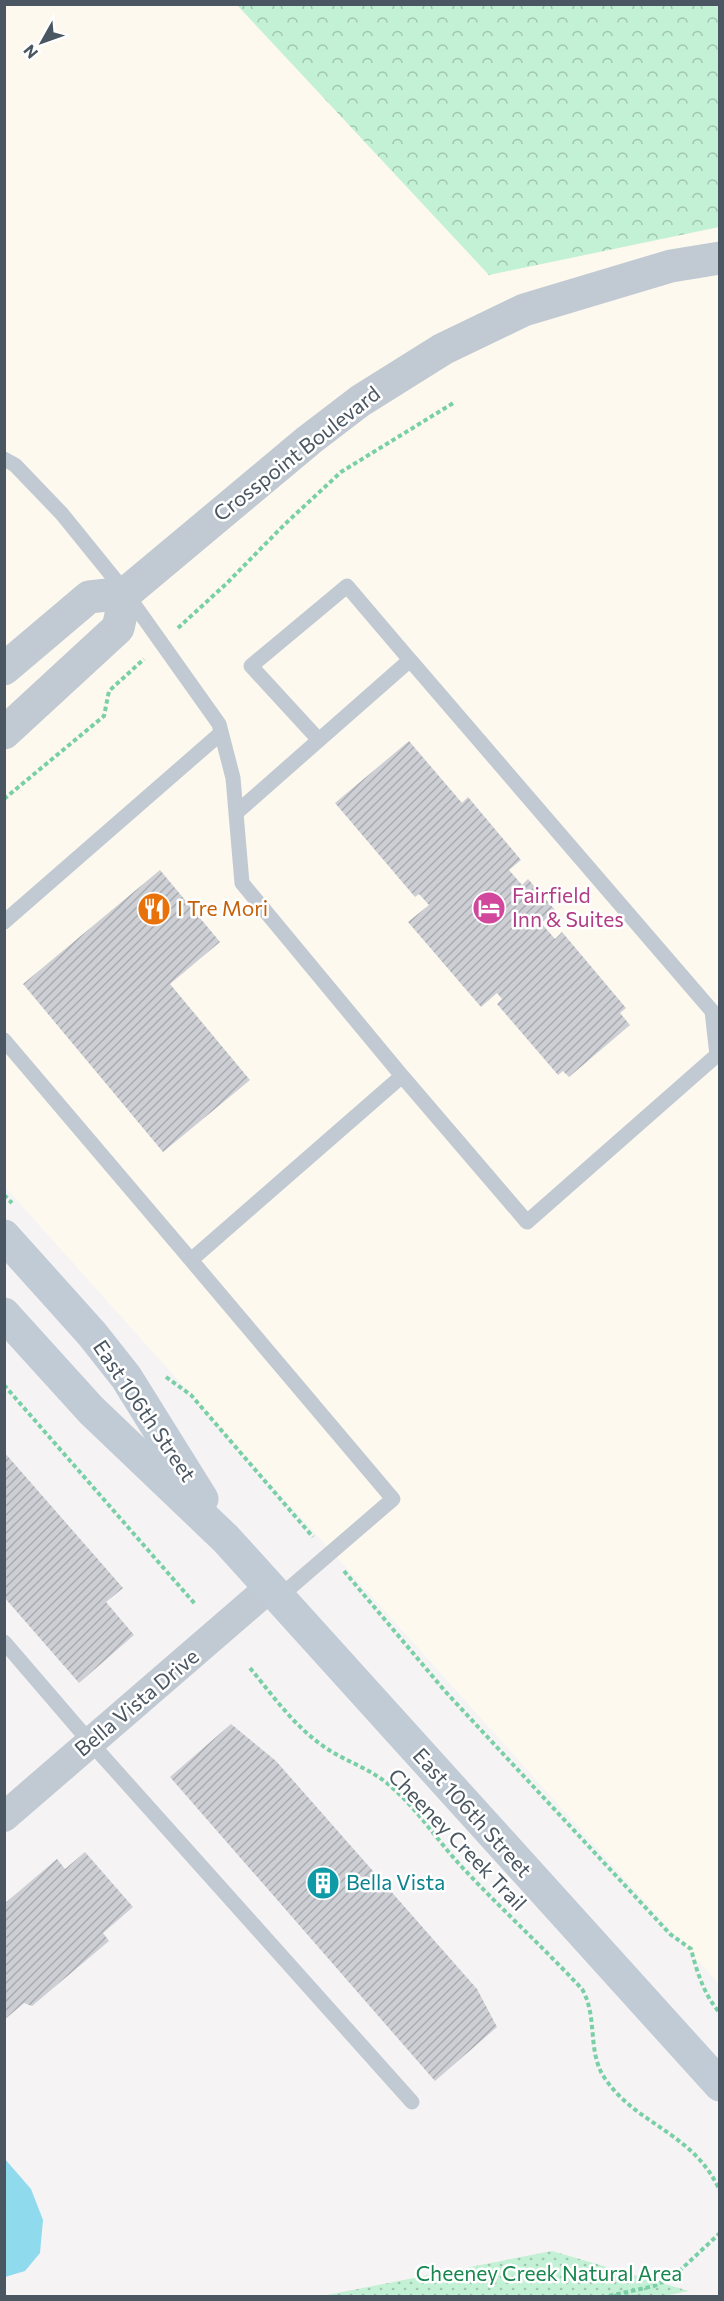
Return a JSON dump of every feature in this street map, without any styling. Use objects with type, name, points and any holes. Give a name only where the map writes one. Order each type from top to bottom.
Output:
[{"type":"main road","name":"East 106th Street","points":[[11,1222],[126,1377],[226,1539]]},
{"type":"main road","name":"East 106th Street","points":[[4,1314],[91,1410],[226,1539],[720,2085]]},
{"type":"street","name":"Crosspoint Boulevard","points":[[126,593],[360,400],[443,349],[524,310],[671,266],[720,258]]},
{"type":"street","points":[[4,669],[89,597],[126,593],[118,628],[4,733]]},
{"type":"street","name":"Bella Vista Drive","points":[[4,1817],[219,1633],[273,1593]]},
{"type":"lane","points":[[4,459],[15,465],[62,514],[126,593],[219,723],[233,778],[242,883],[527,1222],[717,1055],[712,1011],[347,586],[251,666],[319,740]]},
{"type":"lane","points":[[236,813],[410,660]]},
{"type":"lane","points":[[4,922],[221,733]]},
{"type":"lane","points":[[4,1040],[393,1499],[329,1554],[273,1593]]},
{"type":"lane","points":[[191,1260],[402,1076]]},
{"type":"lane","points":[[4,1642],[90,1742],[412,2102]]},
{"type":"path","points":[[4,799],[104,716],[109,691],[226,584],[285,524],[341,472],[455,402]]},
{"type":"path","points":[[4,1195],[11,1222]]},
{"type":"path","points":[[165,1376],[190,1395],[444,1690],[670,1934],[691,1949],[697,1973],[720,2013]]},
{"type":"path","points":[[4,1385],[195,1604]]},
{"type":"path","name":"Cheeney Creek Trail","points":[[250,1668],[281,1707],[308,1733],[327,1749],[365,1769],[395,1792],[485,1892],[582,1989],[588,2000],[597,2064],[604,2078],[626,2102],[669,2132],[700,2159],[720,2191]]},
{"type":"path","points":[[700,2159],[720,2183]]},
{"type":"path","points":[[609,2296],[654,2286],[674,2276],[720,2233]]},
{"type":"shaded area","points":[[4,5],[237,5],[489,275],[719,227],[719,1984],[5,1187]]},
{"type":"green space","points":[[237,5],[719,5],[719,227],[489,275]]},
{"type":"green space","name":"Cheeney Creek Natural Area","points":[[552,2251],[689,2291],[664,2296],[322,2296]]},
{"type":"water","points":[[4,2158],[31,2189],[43,2220],[40,2253],[25,2271],[5,2277]]},
{"type":"building","name":"Fairfield Inn & Suites","points":[[409,741],[462,803],[468,797],[521,860],[509,870],[522,885],[528,879],[556,911],[541,923],[555,939],[562,932],[626,1008],[620,1013],[630,1025],[569,1077],[563,1071],[558,1075],[497,1004],[502,999],[497,993],[481,1007],[408,922],[429,905],[419,894],[415,897],[335,803]]},
{"type":"building","points":[[160,870],[220,942],[170,984],[250,1080],[163,1152],[23,984]]},
{"type":"building","points":[[4,1452],[123,1588],[106,1602],[134,1635],[79,1683],[4,1597]]},
{"type":"building","name":"Bella Vista","points":[[231,1724],[276,1761],[477,1989],[497,2027],[435,2081],[170,1777]]},
{"type":"building","points":[[85,1852],[133,1907],[103,1933],[109,1941],[32,2006],[24,2003],[4,2020],[4,1904],[57,1859],[65,1869]]},
{"type":"place","name":"Fairfield Inn & Suites","points":[[489,908]]},
{"type":"place","name":"I Tre Mori","points":[[154,909]]},
{"type":"place","name":"Bella Vista","points":[[323,1883]]}]
